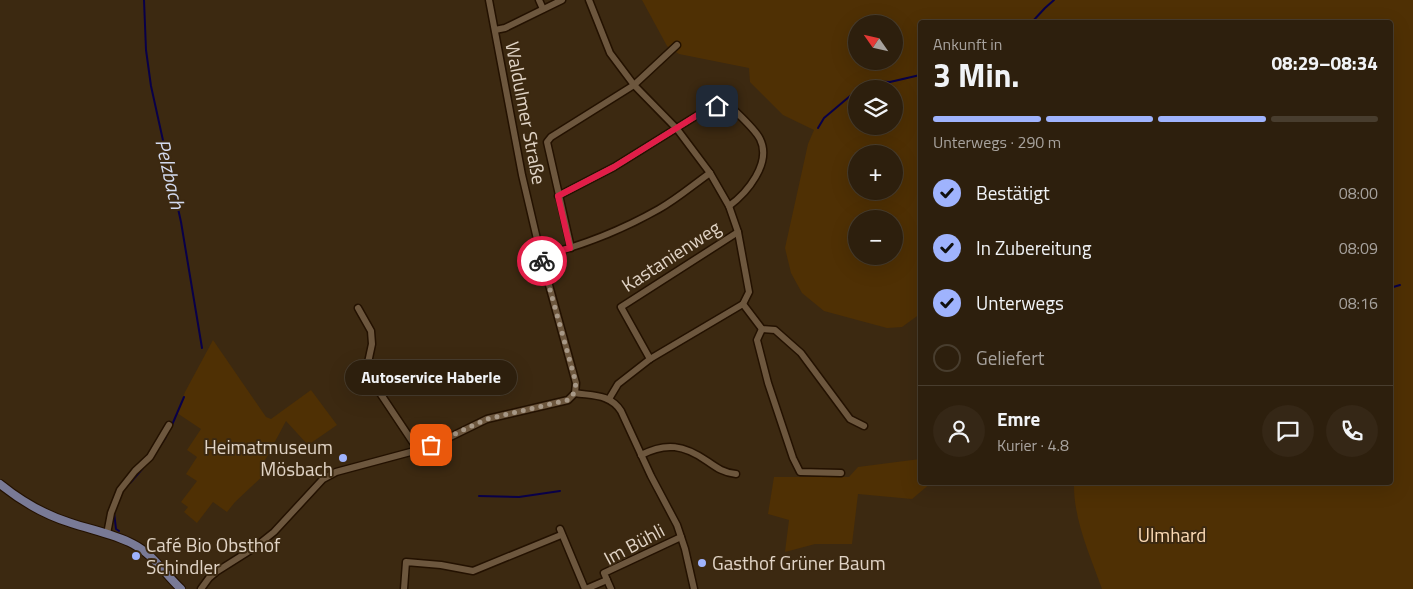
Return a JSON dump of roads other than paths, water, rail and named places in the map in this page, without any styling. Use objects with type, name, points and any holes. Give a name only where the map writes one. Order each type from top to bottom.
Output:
[{"type":"main road","points":[[0,484],[47,514],[135,544],[154,559],[181,589]]},
{"type":"street","name":"Waldulmer Straße","points":[[489,0],[522,175],[541,256],[576,383],[574,393]]},
{"type":"street","points":[[539,0],[543,9]]},
{"type":"street","points":[[494,30],[505,28],[562,0]]},
{"type":"street","points":[[589,0],[610,53],[634,85],[677,129],[710,173],[729,206],[738,232],[749,292],[743,304],[650,359],[618,384],[609,399]]},
{"type":"street","points":[[570,248],[547,142],[551,137],[634,85],[677,45]]},
{"type":"street","points":[[558,196],[614,167],[704,111],[717,106],[731,106],[760,138],[762,147],[761,160],[755,177],[746,192],[729,206]]},
{"type":"street","points":[[541,256],[570,248],[638,220],[661,208],[710,173]]},
{"type":"street","name":"Kastanienweg","points":[[650,359],[621,306],[738,232]]},
{"type":"street","points":[[743,304],[762,329],[775,330],[801,353],[850,419],[864,426]]},
{"type":"street","points":[[358,308],[372,331],[372,344],[366,372],[418,450]]},
{"type":"street","points":[[762,329],[757,340],[768,383],[793,458],[800,472],[841,473]]},
{"type":"street","points":[[201,589],[216,572],[254,548],[274,532],[323,479],[336,472],[418,450],[444,440],[487,419],[568,400],[574,393],[609,399],[615,403],[620,411],[677,525],[694,589]]},
{"type":"street","points":[[107,534],[111,513],[120,490],[135,471],[150,457],[169,425]]},
{"type":"street","points":[[641,455],[663,446],[678,446],[696,454],[718,470],[736,474]]},
{"type":"street","points":[[404,589],[406,562],[473,571],[560,532],[586,589]]},
{"type":"street","name":"Im Bühli","points":[[611,589],[604,573],[681,537]]},
{"type":"street","name":"Im Bühli","points":[[586,589],[607,580]]},
{"type":"waterway","name":"Pelzbach","points":[[144,0],[146,50],[151,86],[181,222],[202,348]]},
{"type":"waterway","points":[[1034,20],[1054,0]]},
{"type":"waterway","points":[[899,80],[918,75]]},
{"type":"waterway","points":[[818,128],[824,118],[848,98]]},
{"type":"waterway","points":[[1393,287],[1400,285]]},
{"type":"waterway","points":[[172,425],[184,397]]},
{"type":"waterway","points":[[152,458],[166,437]]},
{"type":"waterway","points":[[130,483],[143,468]]},
{"type":"waterway","points":[[479,496],[519,497],[560,491]]},
{"type":"waterway","points":[[114,512],[116,529],[119,531]]},
{"type":"place","name":"Autoservice Haberle","points":[[431,445]]},
{"type":"place","name":"Heimatmuseum Mösbach","points":[[343,458]]},
{"type":"place","name":"Café Bio Obsthof Schindler","points":[[136,556]]},
{"type":"place","name":"Gasthof Grüner Baum","points":[[702,563]]},
{"type":"park label","name":"Ulmhard","points":[[1172,535]]}]
